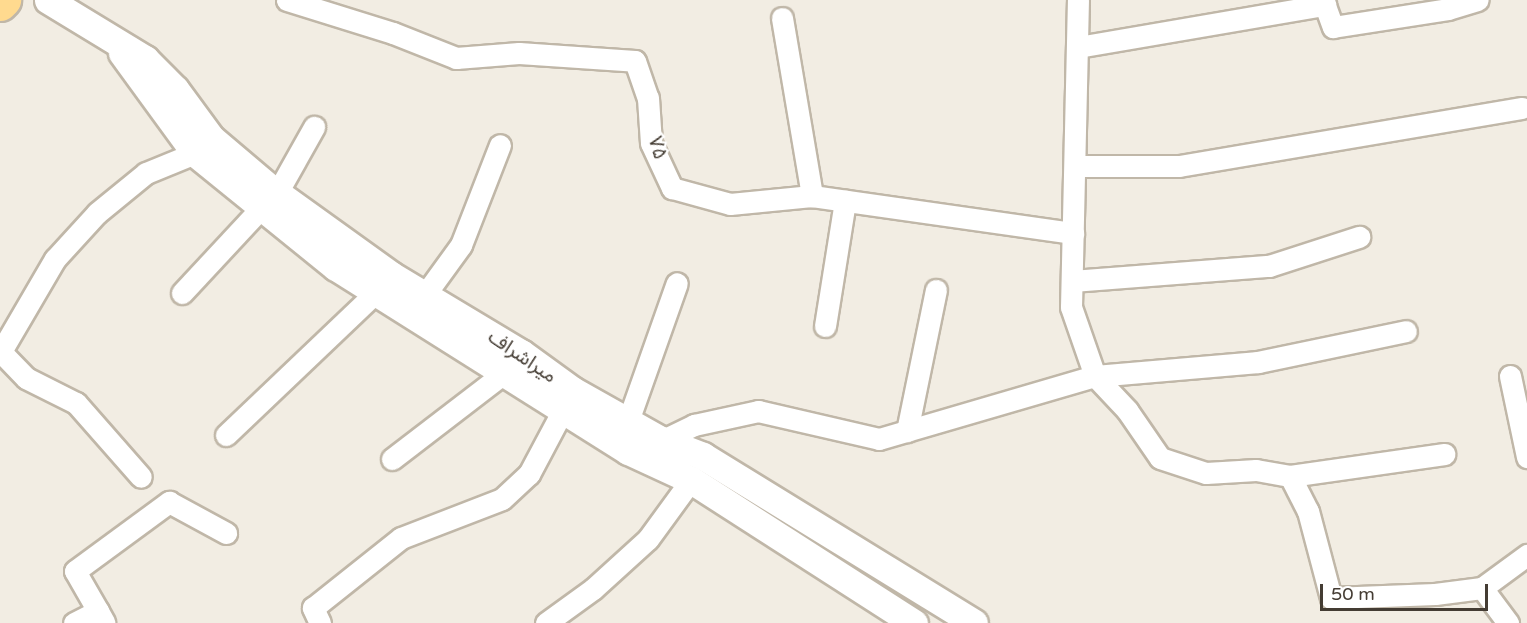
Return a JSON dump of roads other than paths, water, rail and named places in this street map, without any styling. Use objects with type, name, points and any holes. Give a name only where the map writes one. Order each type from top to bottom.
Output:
[{"type":"main road","points":[[0,4],[4,0]]},
{"type":"street","name":"میراشراف","points":[[48,0],[145,59],[175,89],[211,138],[336,267],[563,410],[650,448],[703,456],[974,623]]},
{"type":"street","name":"۷۵","points":[[287,0],[393,33],[456,58],[519,53],[635,61],[648,98],[651,143],[672,188],[730,204],[812,196],[1073,233]]},
{"type":"street","points":[[1078,0],[1071,307],[1095,376],[1127,410],[1160,458],[1206,473],[1256,470],[1290,476],[1444,454]]},
{"type":"street","points":[[1078,47],[1324,3],[1333,27],[1448,9],[1478,0]]},
{"type":"street","points":[[782,18],[812,196]]},
{"type":"street","name":"میراشراف","points":[[111,37],[195,153],[424,296],[521,353],[572,390],[628,421],[650,448],[691,480],[914,623]]},
{"type":"street","points":[[1075,166],[1179,166],[1522,108]]},
{"type":"street","points":[[182,293],[270,200],[314,128]]},
{"type":"street","points":[[424,296],[461,246],[500,145]]},
{"type":"street","points":[[141,477],[76,404],[26,378],[0,352],[56,259],[97,213],[146,173],[195,153]]},
{"type":"street","points":[[825,326],[845,201]]},
{"type":"street","points":[[1072,281],[1269,266],[1359,237]]},
{"type":"street","points":[[628,421],[677,283]]},
{"type":"street","points":[[907,431],[936,290]]},
{"type":"street","points":[[226,435],[376,292]]},
{"type":"street","points":[[650,448],[694,425],[758,411],[879,439],[1095,376],[1258,362],[1406,331]]},
{"type":"street","points":[[392,459],[504,373]]},
{"type":"street","points":[[1510,376],[1527,457]]},
{"type":"street","points":[[320,623],[313,608],[401,538],[502,498],[529,474],[563,410]]},
{"type":"street","points":[[1290,476],[1308,511],[1331,598],[1435,594],[1482,588],[1527,555]]},
{"type":"street","points":[[546,623],[593,589],[648,539],[691,480]]},
{"type":"street","points":[[74,623],[101,617],[75,571],[169,502],[226,533]]},
{"type":"street","points":[[1482,588],[1508,623]]}]
